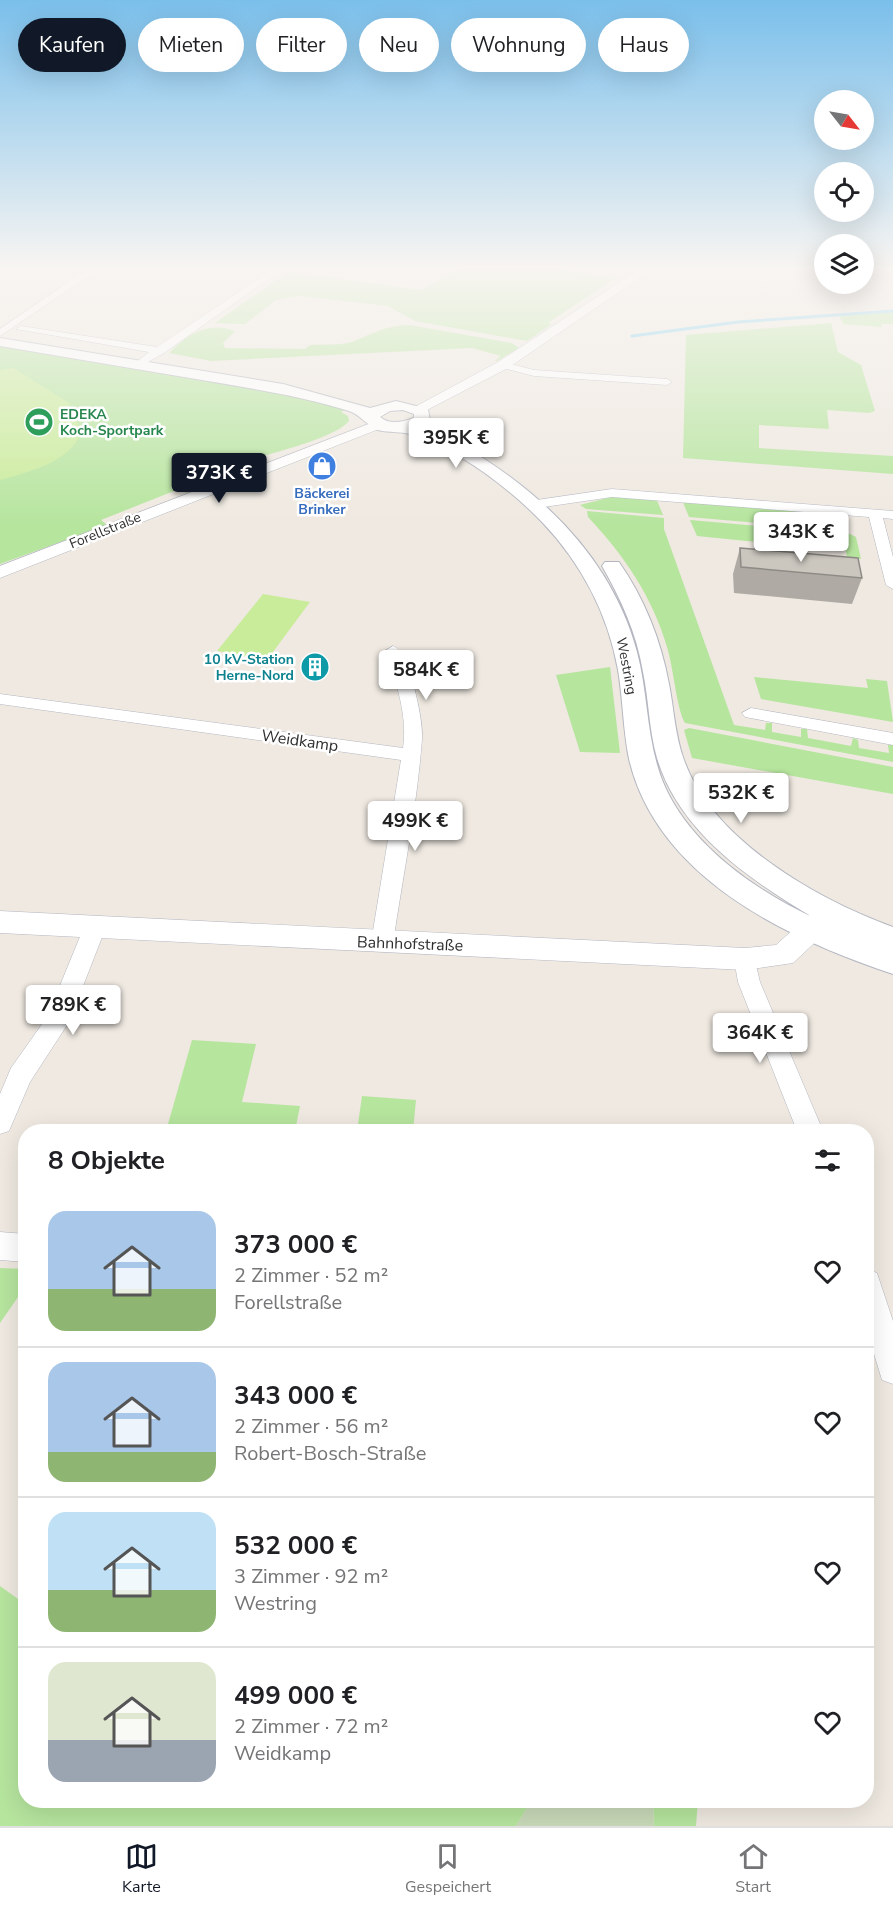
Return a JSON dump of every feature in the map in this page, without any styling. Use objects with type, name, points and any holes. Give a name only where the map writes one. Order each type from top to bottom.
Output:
[{"type":"main road","points":[[124,353],[283,380],[392,406],[415,419]]},
{"type":"main road","points":[[150,358],[358,408],[376,420],[415,419]]},
{"type":"main road","points":[[376,420],[378,410],[392,406]]},
{"type":"main road","name":"Westring","points":[[415,419],[425,433],[464,453],[546,502],[605,556],[621,580],[642,623],[655,670],[670,761],[683,791],[714,832],[763,870],[821,921]]},
{"type":"main road","points":[[821,921],[893,939]]},
{"type":"main road","points":[[821,921],[861,952],[893,961]]},
{"type":"street","points":[[124,353],[150,358],[157,353]]},
{"type":"street","points":[[415,419],[521,353]]},
{"type":"street","points":[[503,365],[534,373],[667,382]]},
{"type":"street","name":"Forellstraße","points":[[0,572],[376,420]]},
{"type":"street","points":[[546,502],[598,494],[635,493],[893,515]]},
{"type":"street","points":[[875,513],[893,585]]},
{"type":"street","points":[[382,943],[414,736],[405,683],[393,651]]},
{"type":"street","name":"Weidkamp","points":[[0,699],[411,755]]},
{"type":"street","points":[[751,713],[893,739]]},
{"type":"street","name":"Bahnhofstraße","points":[[0,922],[382,943],[745,959],[783,955],[821,921]]},
{"type":"street","points":[[0,1123],[20,1076],[57,1022],[94,927]]},
{"type":"street","points":[[745,959],[749,982],[807,1124]]},
{"type":"street","points":[[0,1246],[18,1247]]},
{"type":"street","points":[[874,1306],[893,1369]]},
{"type":"green space","points":[[0,353],[50,353],[262,388],[351,407],[341,412],[348,416],[349,421],[333,432],[260,457],[267,461],[186,493],[179,489],[101,520],[107,525],[0,564]]},
{"type":"green space","points":[[170,353],[367,353],[211,361]]},
{"type":"green space","points":[[491,353],[510,353],[495,361],[501,356]]},
{"type":"green space","points":[[686,353],[840,353],[861,365],[875,411],[869,413],[827,410],[829,429],[759,425],[759,448],[893,456],[893,474],[683,458]]},
{"type":"green space","name":"EDEKA Koch-Sportpark","points":[[13,368],[71,404],[61,410],[76,419],[81,431],[77,441],[59,458],[23,474],[0,480],[0,370]]},
{"type":"green space","points":[[611,497],[656,498],[663,515],[586,509],[580,505]]},
{"type":"green space","points":[[682,500],[841,513],[844,527],[839,530],[689,517]]},
{"type":"green space","points":[[587,511],[664,518],[664,529],[734,725],[765,730],[766,723],[772,723],[772,732],[801,737],[801,729],[807,729],[808,738],[851,746],[853,738],[858,740],[859,748],[889,753],[888,745],[893,745],[893,762],[685,723],[667,647],[645,593],[625,561],[588,517]]},
{"type":"green space","points":[[690,520],[850,534],[856,537],[861,559],[847,558],[846,551],[697,536]]},
{"type":"green space","points":[[263,594],[310,602],[267,660],[217,651]]},
{"type":"green space","points":[[610,667],[620,753],[580,752],[556,675]]},
{"type":"green space","points":[[754,677],[868,688],[866,679],[887,681],[893,722],[761,699]]},
{"type":"green space","points":[[689,728],[893,767],[893,794],[692,758],[684,730]]},
{"type":"green space","points":[[192,1040],[256,1044],[242,1102],[300,1106],[296,1124],[168,1124]]},
{"type":"green space","points":[[362,1096],[416,1100],[414,1124],[358,1124]]},
{"type":"green space","points":[[0,1268],[18,1269],[18,1297],[0,1323]]},
{"type":"green space","points":[[0,1586],[18,1599],[18,1808],[527,1808],[516,1826],[0,1826]]},
{"type":"green space","points":[[527,1808],[653,1808],[654,1826],[516,1826]]},
{"type":"green space","points":[[653,1808],[697,1808],[696,1826],[654,1826]]},
{"type":"building","points":[[740,548],[858,558],[862,578],[741,567]]},
{"type":"place","name":"EDEKA Koch-Sportpark","points":[[39,422]]},
{"type":"place","name":"Bäckerei Brinker","points":[[322,466]]},
{"type":"place","name":"10 kV-Station Herne-Nord","points":[[315,667]]}]
